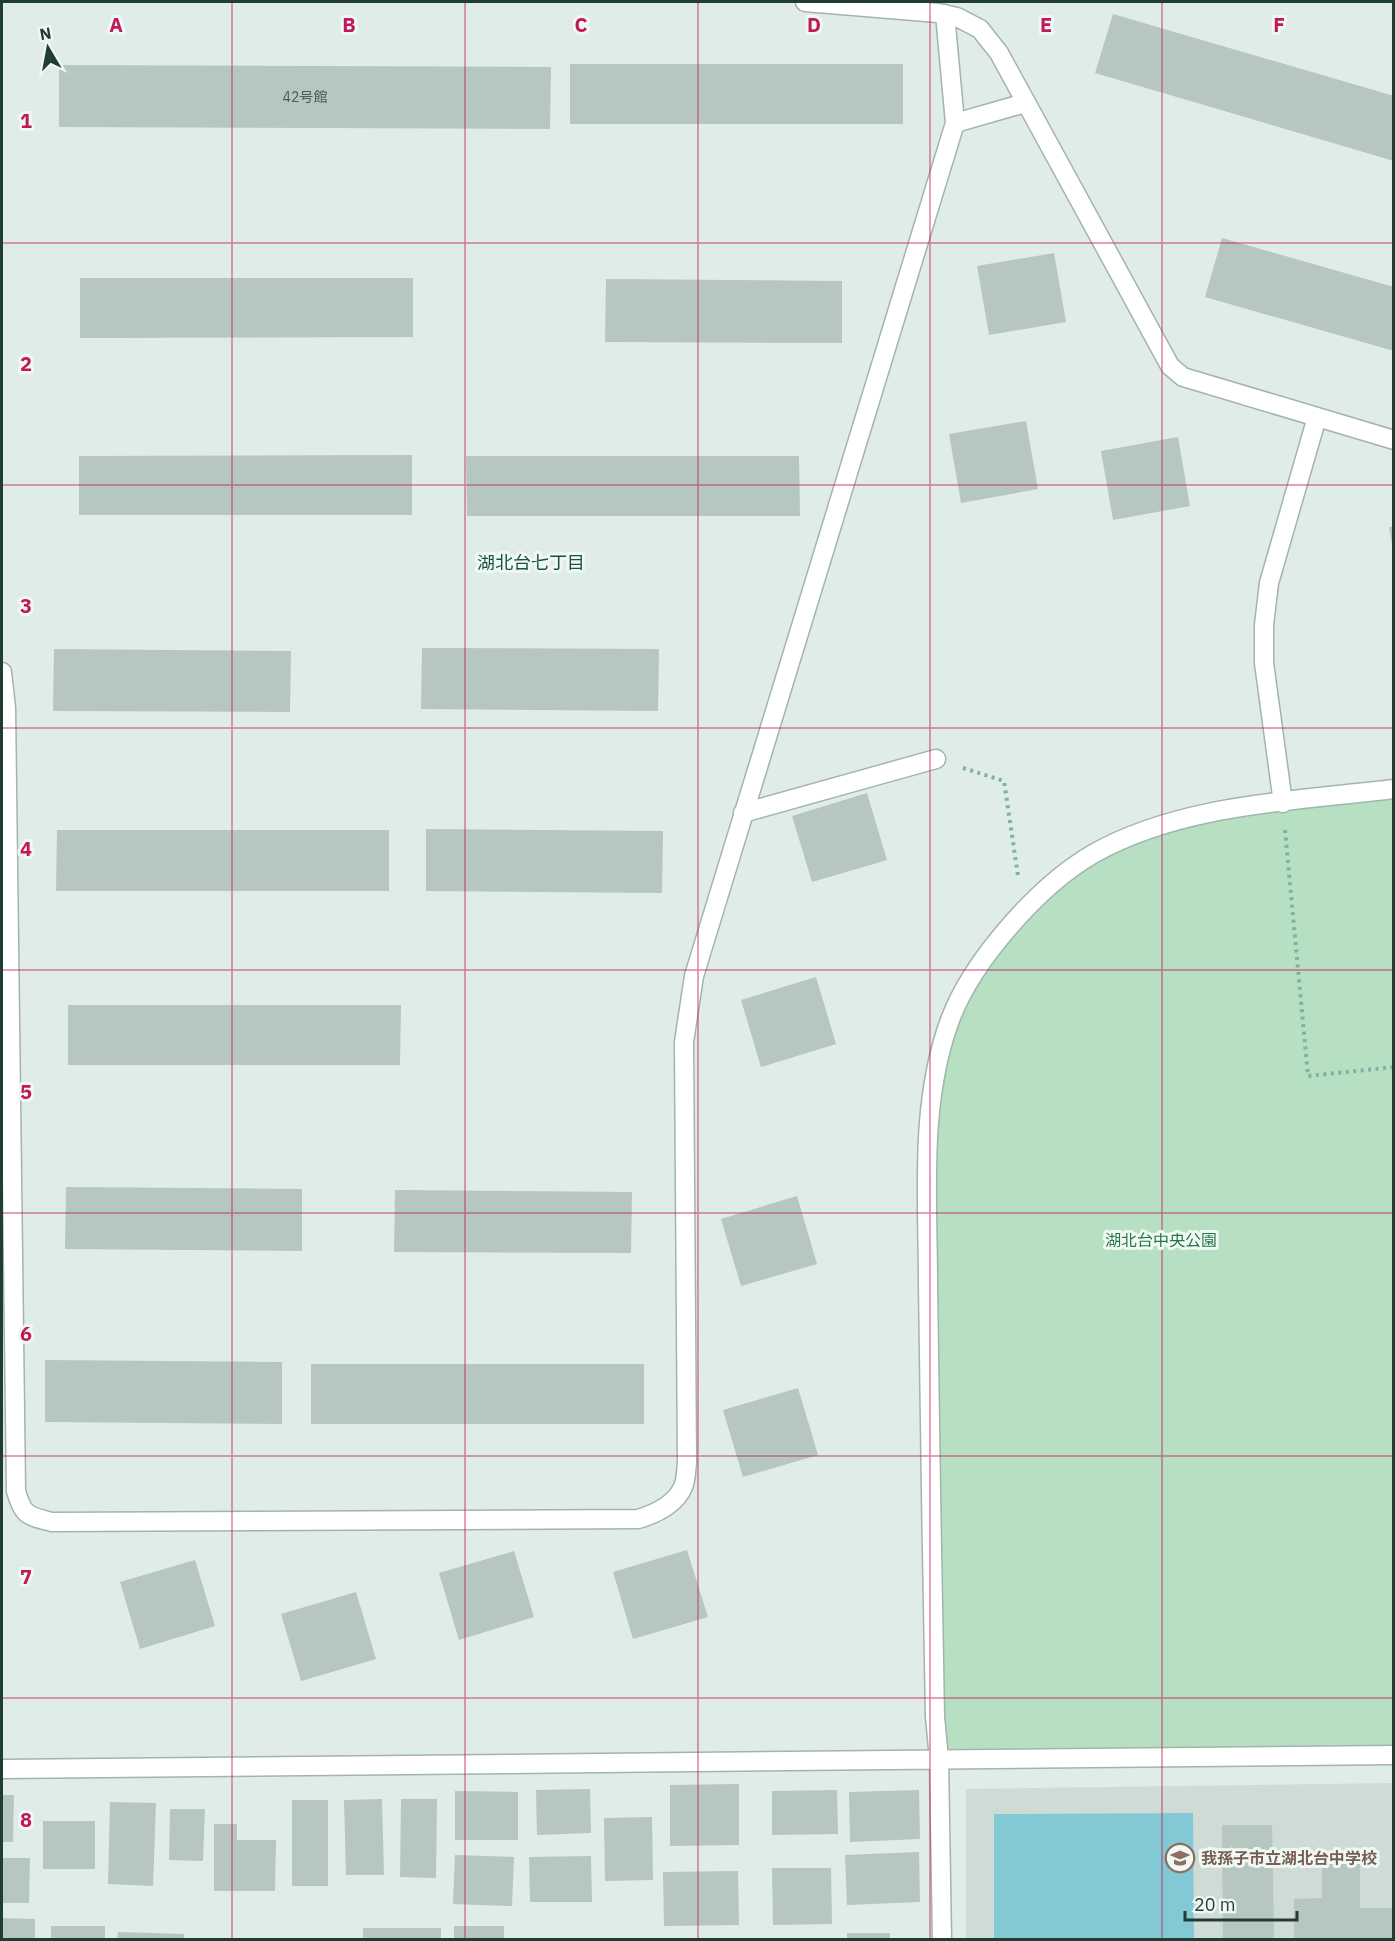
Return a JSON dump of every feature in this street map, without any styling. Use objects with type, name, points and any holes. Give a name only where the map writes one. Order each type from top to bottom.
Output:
[{"type":"street","points":[[805,2],[945,14],[957,17],[980,29],[999,53],[1170,366],[1183,377],[1394,440]]},
{"type":"street","points":[[2,672],[6,708],[16,1491],[21,1508],[29,1516],[52,1522],[638,1519],[657,1513],[674,1500],[684,1487],[687,1463],[684,1042],[693,976],[954,123],[945,14]]},
{"type":"street","points":[[954,123],[1025,103]]},
{"type":"street","points":[[1283,803],[1264,663],[1263,625],[1269,583],[1317,417]]},
{"type":"street","points":[[743,813],[936,759]]},
{"type":"street","points":[[942,1940],[939,1759],[935,1717],[928,1329],[930,1109],[938,1064],[950,1020],[972,977],[1023,912],[1052,884],[1093,854],[1126,839],[1192,816],[1394,789]]},
{"type":"street","points":[[2,1769],[1394,1755]]},
{"type":"path","points":[[936,759],[1004,781],[1023,912]]},
{"type":"path","points":[[1283,803],[1308,1076],[1394,1067]]},
{"type":"shaded area","name":"我孫子市立湖北台中学校","points":[[1393,1783],[1393,1939],[966,1939],[966,1789]]},
{"type":"green space","name":"湖北台中央公園","points":[[1393,789],[1393,1755],[939,1759],[930,1109],[972,977],[1052,884],[1160,826]]},
{"type":"water","points":[[1193,1813],[1194,1939],[994,1939],[994,1814]]},
{"type":"building","points":[[1113,14],[1394,96],[1394,161],[1095,73]]},
{"type":"building","points":[[570,64],[903,64],[903,124],[570,124]]},
{"type":"building","points":[[59,65],[551,67],[550,129],[59,127]]},
{"type":"building","points":[[1222,238],[1394,287],[1394,351],[1205,297]]},
{"type":"building","points":[[1054,253],[1066,322],[989,335],[977,266]]},
{"type":"building","points":[[80,278],[413,278],[413,337],[80,338]]},
{"type":"building","points":[[606,279],[842,281],[842,343],[605,342]]},
{"type":"building","points":[[1026,421],[1038,489],[961,503],[949,434]]},
{"type":"building","points":[[1178,437],[1190,506],[1113,520],[1101,451]]},
{"type":"building","points":[[412,455],[412,515],[79,515],[79,456]]},
{"type":"building","points":[[466,456],[799,456],[800,516],[467,516]]},
{"type":"building","points":[[1389,527],[1394,527],[1394,544],[1392,544]]},
{"type":"building","points":[[422,648],[659,649],[658,711],[421,709]]},
{"type":"building","points":[[54,649],[291,651],[290,712],[53,711]]},
{"type":"building","points":[[867,793],[887,860],[812,882],[792,816]]},
{"type":"building","points":[[426,829],[663,831],[662,893],[426,891]]},
{"type":"building","points":[[57,830],[389,830],[389,891],[56,891]]},
{"type":"building","points":[[816,977],[836,1044],[761,1067],[741,1000]]},
{"type":"building","points":[[68,1005],[401,1005],[400,1065],[68,1065]]},
{"type":"building","points":[[66,1187],[302,1189],[302,1251],[65,1249]]},
{"type":"building","points":[[395,1190],[632,1192],[631,1253],[394,1252]]},
{"type":"building","points":[[797,1196],[817,1264],[741,1286],[721,1219]]},
{"type":"building","points":[[45,1360],[282,1362],[282,1424],[45,1422]]},
{"type":"building","points":[[311,1364],[644,1364],[644,1424],[311,1424]]},
{"type":"building","points":[[798,1388],[818,1455],[743,1477],[723,1410]]},
{"type":"building","points":[[687,1550],[708,1617],[633,1639],[613,1572]]},
{"type":"building","points":[[514,1551],[534,1617],[459,1640],[439,1573]]},
{"type":"building","points":[[195,1560],[215,1626],[140,1649],[120,1582]]},
{"type":"building","points":[[356,1592],[376,1659],[301,1681],[281,1614]]},
{"type":"building","points":[[739,1784],[739,1845],[670,1846],[670,1785]]},
{"type":"building","points":[[590,1789],[591,1833],[537,1835],[536,1790]]},
{"type":"building","points":[[837,1790],[838,1834],[772,1835],[772,1791]]},
{"type":"building","points":[[919,1790],[920,1839],[850,1842],[849,1792]]},
{"type":"building","points":[[455,1791],[518,1792],[518,1840],[455,1840]]},
{"type":"building","points":[[2,1795],[14,1795],[13,1842],[2,1842]]},
{"type":"building","points":[[382,1799],[384,1875],[346,1875],[344,1800]]},
{"type":"building","points":[[401,1799],[437,1799],[436,1878],[400,1877]]},
{"type":"building","points":[[292,1800],[328,1800],[328,1886],[292,1886]]},
{"type":"building","points":[[110,1802],[156,1803],[153,1886],[108,1884]]},
{"type":"building","points":[[170,1809],[205,1809],[203,1861],[169,1860]]},
{"type":"building","points":[[652,1817],[653,1880],[605,1881],[604,1818]]},
{"type":"building","points":[[43,1821],[95,1821],[95,1869],[43,1869]]},
{"type":"building","points":[[214,1824],[237,1824],[237,1840],[276,1840],[275,1891],[214,1891]]},
{"type":"building","points":[[1222,1825],[1272,1825],[1274,1940],[1223,1940]]},
{"type":"building","points":[[919,1852],[920,1902],[847,1905],[845,1855]]},
{"type":"building","points":[[455,1855],[514,1857],[512,1906],[453,1904]]},
{"type":"building","points":[[591,1856],[592,1902],[530,1902],[529,1857]]},
{"type":"building","points":[[2,1858],[30,1858],[29,1903],[2,1903]]},
{"type":"building","name":"我孫子市立湖北台中学校","points":[[1360,1860],[1360,1908],[1394,1908],[1394,1940],[1294,1940],[1294,1899],[1322,1898],[1322,1861]]},
{"type":"building","points":[[772,1868],[831,1868],[832,1924],[773,1925]]},
{"type":"building","points":[[738,1871],[739,1925],[664,1926],[663,1872]]},
{"type":"building","points":[[2,1918],[35,1919],[35,1940],[2,1940]]},
{"type":"building","points":[[51,1926],[105,1926],[105,1940],[51,1940]]},
{"type":"building","points":[[454,1926],[504,1926],[504,1940],[454,1940]]},
{"type":"building","points":[[363,1928],[441,1928],[441,1940],[363,1940]]},
{"type":"building","points":[[118,1932],[184,1934],[184,1940],[117,1940]]},
{"type":"building","points":[[847,1933],[890,1933],[890,1940],[847,1940]]},
{"type":"place","name":"我孫子市立湖北台中学校","points":[[1180,1858]]},
{"type":"district","name":"湖北台七丁目","points":[[531,562]]}]
